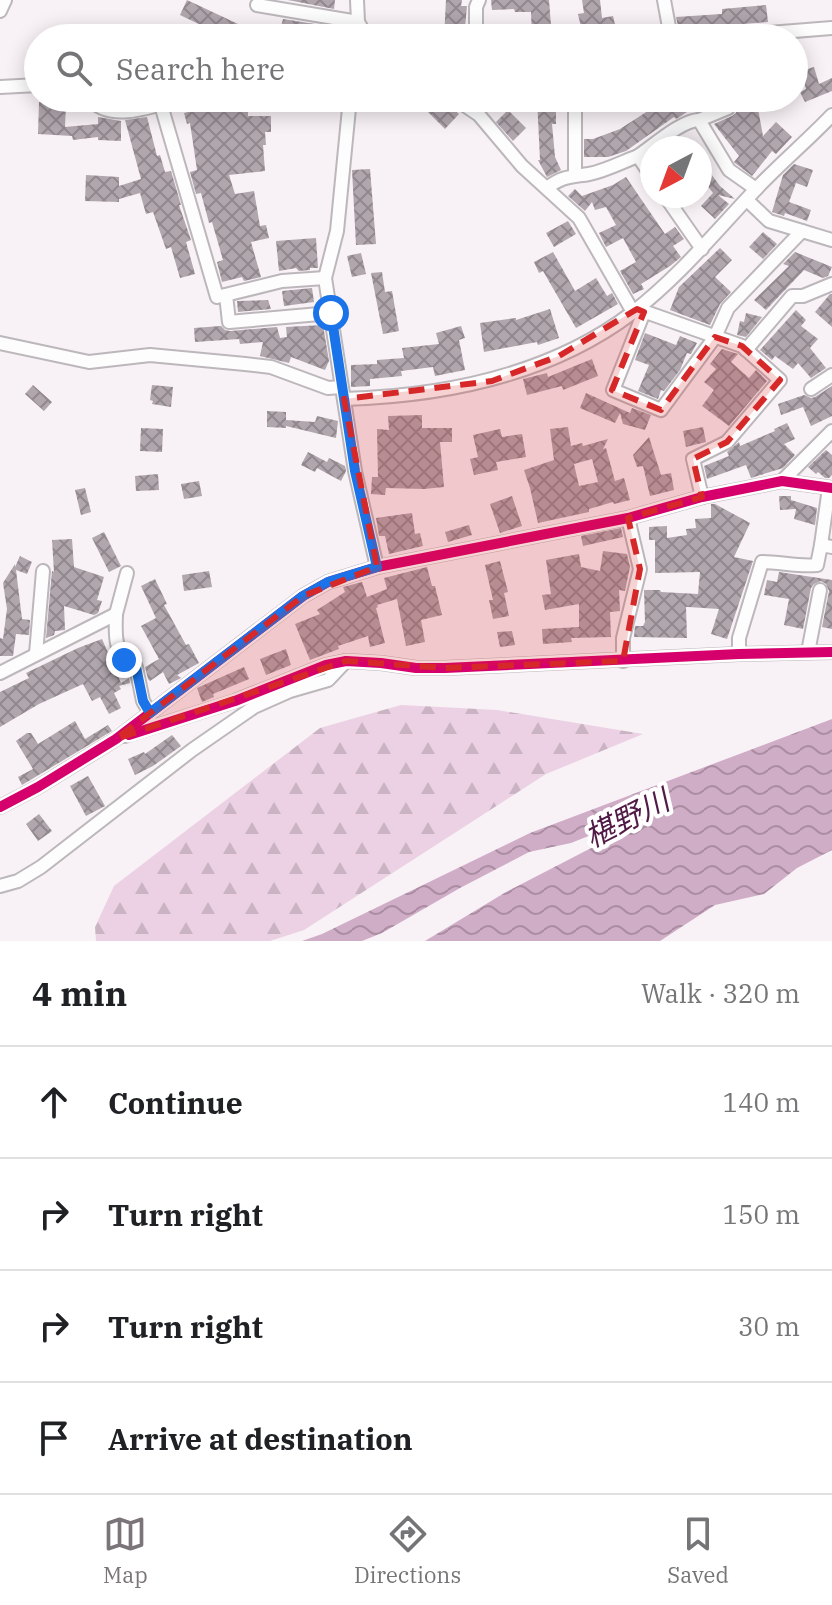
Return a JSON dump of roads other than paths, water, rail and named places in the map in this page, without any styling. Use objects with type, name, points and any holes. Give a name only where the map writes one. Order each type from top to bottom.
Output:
[{"type":"street","points":[[0,11],[5,0]]},
{"type":"street","points":[[257,5],[358,22],[357,0]]},
{"type":"street","points":[[476,24],[479,0]]},
{"type":"street","points":[[664,0],[668,24]]},
{"type":"street","points":[[808,30],[832,28]]},
{"type":"street","points":[[0,87],[24,86]]},
{"type":"street","points":[[163,112],[217,297],[282,281],[325,278]]},
{"type":"street","points":[[349,112],[338,218],[325,278],[355,471],[377,567]]},
{"type":"street","points":[[477,112],[522,166],[579,218],[638,311],[742,346],[780,380],[727,442],[693,459],[702,497]]},
{"type":"street","points":[[575,112],[575,175]]},
{"type":"street","points":[[547,188],[555,182],[590,174],[638,156],[693,120],[718,112]]},
{"type":"street","points":[[0,343],[89,362],[150,355],[271,367],[343,393],[427,393],[492,381],[559,356],[598,337],[638,311],[832,115]]},
{"type":"street","points":[[699,120],[729,170],[756,189]]},
{"type":"street","points":[[747,200],[769,221],[832,240]]},
{"type":"street","points":[[673,208],[702,249]]},
{"type":"street","points":[[638,311],[613,390],[661,410],[715,337],[728,308],[802,231]]},
{"type":"street","points":[[746,350],[792,296],[803,296],[832,284]]},
{"type":"street","points":[[226,295],[229,322],[331,313]]},
{"type":"street","points":[[811,389],[832,375]]},
{"type":"street","points":[[782,481],[832,431]]},
{"type":"street","points":[[0,807],[116,739],[303,596],[328,582],[377,567],[628,518],[702,497],[782,481],[831,488],[827,546],[817,565],[762,562],[739,638],[739,654]]},
{"type":"street","points":[[623,661],[623,638],[640,569],[628,518]]},
{"type":"street","points":[[36,654],[43,571]]},
{"type":"street","points":[[127,573],[116,614],[118,649],[124,660],[136,667],[143,701],[150,713]]},
{"type":"street","points":[[808,652],[820,590]]},
{"type":"street","points":[[0,673],[116,614]]},
{"type":"street","points":[[116,739],[235,701],[326,665],[346,661],[445,668],[832,652]]},
{"type":"street","points":[[0,886],[18,881],[41,867],[192,750],[254,707],[290,691],[328,680],[346,661]]},
{"type":"water","name":"椹野川","points":[[832,719],[832,850],[797,868],[764,894],[715,905],[660,941],[425,941],[506,892],[597,845],[600,837],[596,833],[571,843],[529,852],[362,941],[302,941],[530,833]]}]
